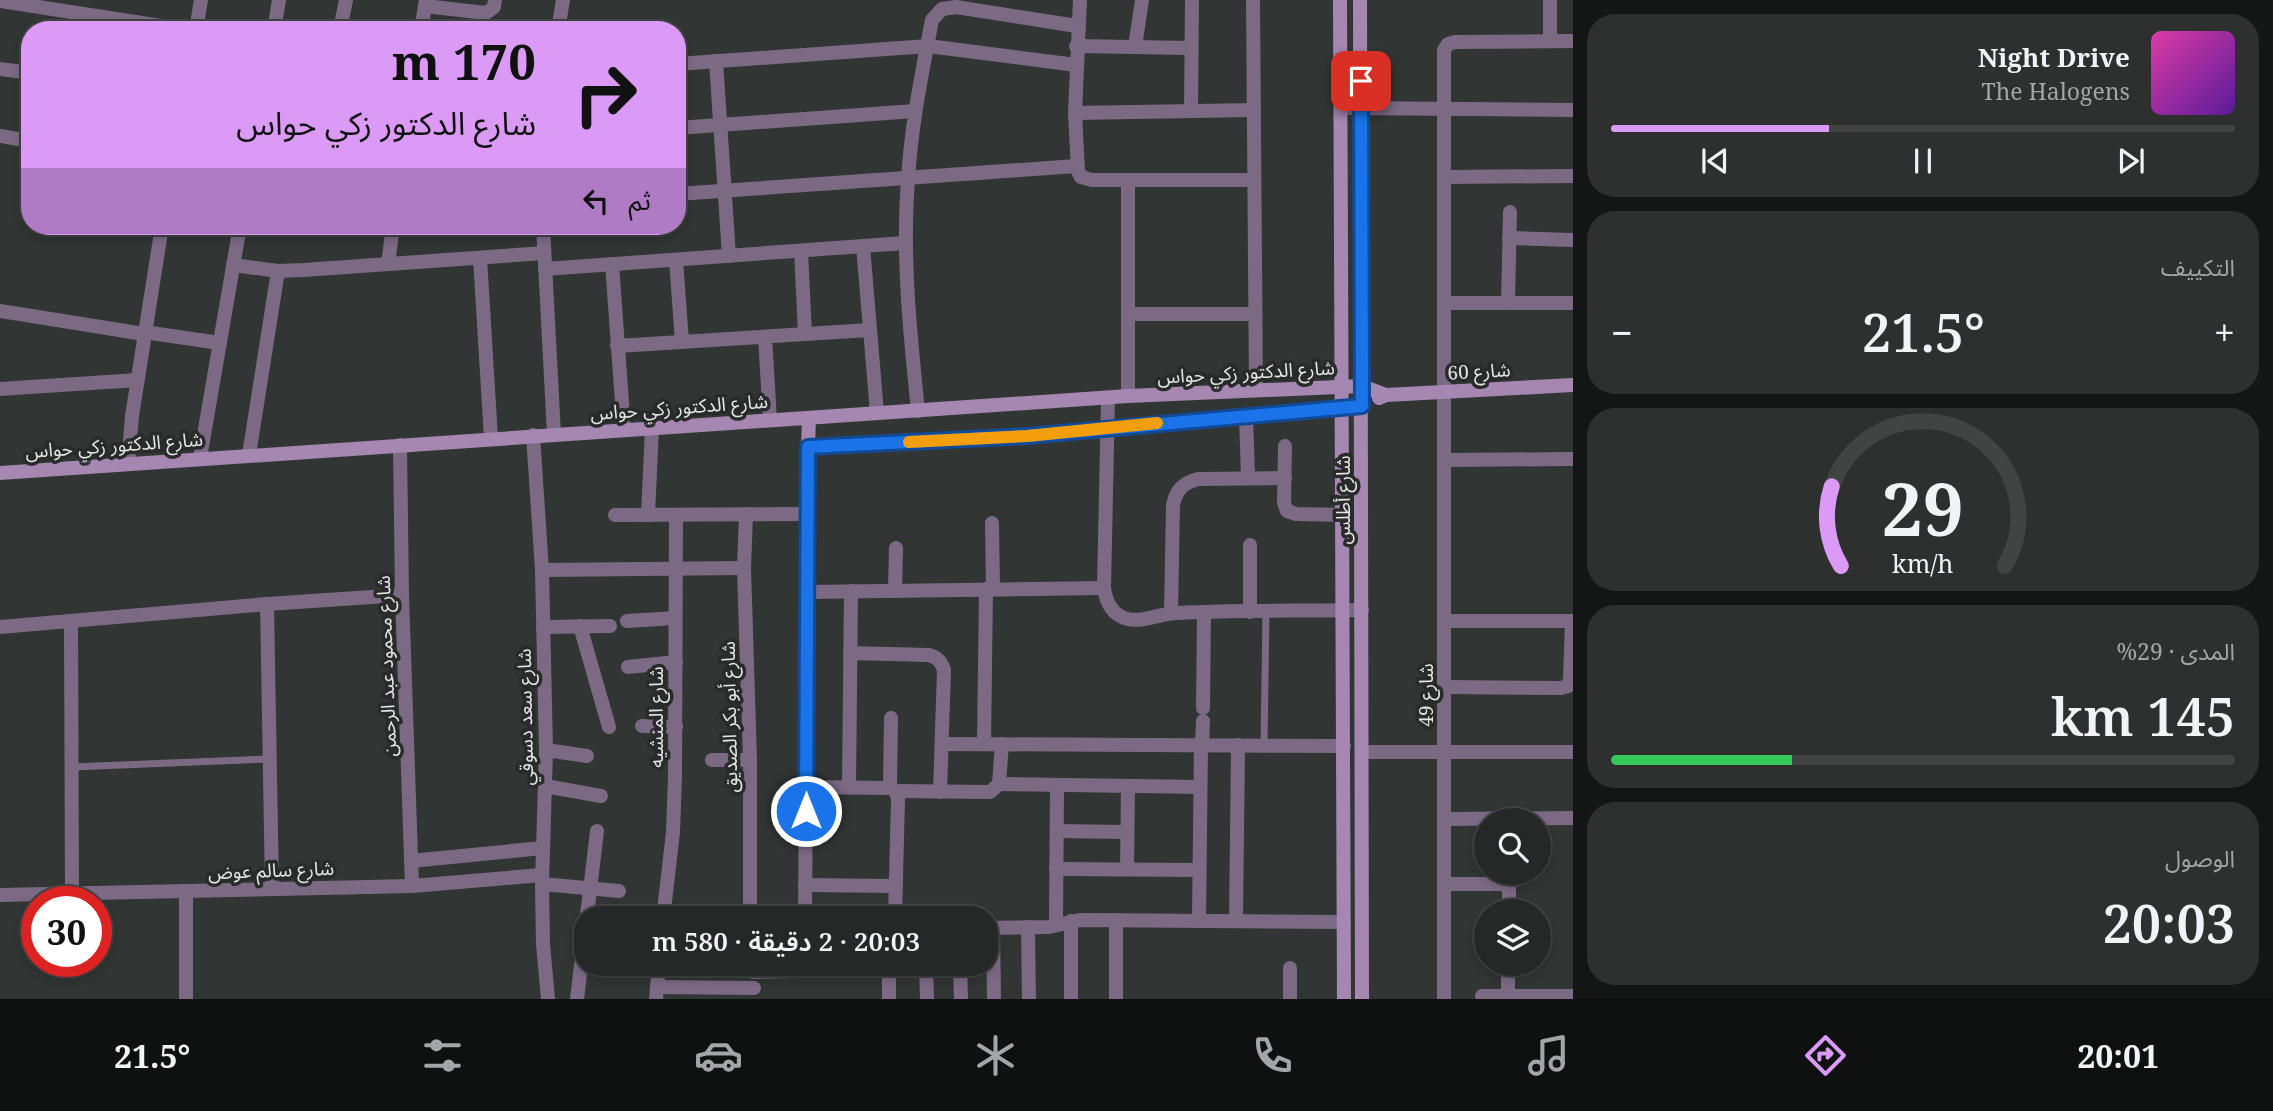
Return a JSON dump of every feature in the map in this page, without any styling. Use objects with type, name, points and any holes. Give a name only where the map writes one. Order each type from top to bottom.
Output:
[{"type":"street","points":[[198,21],[201,0]]},
{"type":"street","points":[[276,21],[279,0]]},
{"type":"street","points":[[342,21],[346,0]]},
{"type":"street","points":[[422,21],[425,3],[486,13],[494,7],[495,0]]},
{"type":"street","points":[[559,21],[562,0]]},
{"type":"street","points":[[1080,0],[1075,113],[1077,166],[1081,177],[1086,180],[1254,180]]},
{"type":"street","points":[[1135,47],[1142,0]]},
{"type":"street","points":[[1191,111],[1192,0]]},
{"type":"street","points":[[1253,0],[1256,390]]},
{"type":"street","name":"شارع أطلس","points":[[1340,0],[1344,999]]},
{"type":"street","name":"شارع أطلس","points":[[1360,0],[1362,999]]},
{"type":"street","points":[[1550,0],[1550,41],[1573,41]]},
{"type":"street","points":[[0,1],[72,6],[87,14],[131,21]]},
{"type":"street","points":[[918,411],[907,306],[905,243],[915,111],[932,20],[936,14],[957,4],[1077,26]]},
{"type":"street","points":[[86,21],[87,14]]},
{"type":"street","name":"شارع 49","points":[[1444,999],[1444,50],[1448,44],[1455,42],[1550,41]]},
{"type":"street","points":[[686,63],[928,46],[1076,65]]},
{"type":"street","points":[[1076,46],[1191,48]]},
{"type":"street","points":[[716,61],[729,256]]},
{"type":"street","points":[[0,69],[21,72]]},
{"type":"street","points":[[1342,108],[1573,110]]},
{"type":"street","points":[[1075,113],[1254,110]]},
{"type":"street","points":[[686,127],[915,111]]},
{"type":"street","points":[[0,136],[21,140]]},
{"type":"street","points":[[686,193],[1077,166]]},
{"type":"street","points":[[1444,177],[1573,176]]},
{"type":"street","points":[[1128,180],[1128,396]]},
{"type":"street","points":[[1508,303],[1510,212]]},
{"type":"street","points":[[128,464],[137,380],[160,235]]},
{"type":"street","points":[[200,458],[238,235]]},
{"type":"street","points":[[388,264],[392,235]]},
{"type":"street","points":[[543,235],[554,434]]},
{"type":"street","points":[[1509,238],[1573,240]]},
{"type":"street","points":[[545,269],[905,243]]},
{"type":"street","points":[[863,246],[877,413]]},
{"type":"street","points":[[801,251],[805,334]]},
{"type":"street","points":[[233,265],[278,271],[544,253]]},
{"type":"street","points":[[480,258],[491,438]]},
{"type":"street","points":[[677,260],[682,342]]},
{"type":"street","points":[[612,264],[624,429]]},
{"type":"street","points":[[249,455],[278,271]]},
{"type":"street","points":[[1445,303],[1573,303]]},
{"type":"street","points":[[0,311],[220,343]]},
{"type":"street","points":[[1129,314],[1255,314]]},
{"type":"street","points":[[617,346],[870,330]]},
{"type":"street","points":[[765,337],[770,420]]},
{"type":"street","points":[[3,385],[137,380]]},
{"type":"street","name":"شارع 60","points":[[1362,406],[1386,395],[1573,385]]},
{"type":"street","name":"شارع الدكتور زكي حواس","points":[[0,473],[1128,396],[1362,386]]},
{"type":"street","name":"شارع 60","points":[[1362,386],[1386,395]]},
{"type":"street","points":[[1108,398],[1104,588],[1106,600],[1112,610],[1121,617],[1132,620],[1171,613],[1362,610]]},
{"type":"street","points":[[808,447],[1027,436],[1362,406]]},
{"type":"street","points":[[1246,415],[1248,478]]},
{"type":"street","points":[[805,906],[809,418]]},
{"type":"street","points":[[648,515],[652,428]]},
{"type":"street","name":"شارع سعد دسوقي","points":[[533,435],[542,570],[546,750],[542,879],[543,944],[548,999]]},
{"type":"street","name":"شارع محمود عبد الرحمن","points":[[400,445],[412,886]]},
{"type":"street","points":[[1285,446],[1284,503],[1287,511],[1291,514],[1343,514]]},
{"type":"street","points":[[1445,460],[1573,459]]},
{"type":"street","points":[[1171,613],[1175,495],[1189,481],[1198,479],[1285,478]]},
{"type":"street","name":"شارع أبو بكر الصديق","points":[[746,514],[744,568],[750,760],[750,906]]},
{"type":"street","points":[[615,515],[808,514]]},
{"type":"street","name":"شارع المنشيه","points":[[664,906],[673,832],[676,515]]},
{"type":"street","points":[[984,744],[992,523]]},
{"type":"street","points":[[1250,545],[1250,612]]},
{"type":"street","points":[[895,548],[895,590]]},
{"type":"street","points":[[542,570],[744,568]]},
{"type":"street","points":[[807,592],[1104,588]]},
{"type":"street","points":[[849,787],[851,591]]},
{"type":"street","points":[[0,627],[402,595]]},
{"type":"street","points":[[267,604],[272,888]]},
{"type":"street","points":[[1199,921],[1204,612]]},
{"type":"street","points":[[627,621],[676,618]]},
{"type":"street","points":[[71,621],[72,886]]},
{"type":"street","points":[[1445,621],[1572,621],[1570,683],[1564,688],[1445,687]]},
{"type":"street","points":[[580,626],[610,727]]},
{"type":"street","points":[[543,627],[610,626]]},
{"type":"street","points":[[850,653],[936,657],[942,663],[944,670],[940,792]]},
{"type":"street","points":[[628,667],[676,662]]},
{"type":"street","points":[[891,718],[893,790],[898,799],[895,906]]},
{"type":"street","points":[[642,726],[676,727]]},
{"type":"street","points":[[942,744],[1344,746]]},
{"type":"street","points":[[999,784],[1002,744]]},
{"type":"street","points":[[1236,922],[1238,745]]},
{"type":"street","points":[[546,750],[587,756]]},
{"type":"street","points":[[1363,752],[1573,752]]},
{"type":"street","points":[[712,760],[750,760]]},
{"type":"street","points":[[1344,779],[1362,779]]},
{"type":"street","points":[[806,787],[940,792],[990,792],[999,784],[1200,787]]},
{"type":"street","points":[[1056,925],[1058,785]]},
{"type":"street","points":[[545,786],[601,796]]},
{"type":"street","points":[[1126,869],[1128,786]]},
{"type":"street","points":[[1551,819],[1573,818]]},
{"type":"street","points":[[1445,819],[1474,819]]},
{"type":"street","points":[[587,906],[597,831]]},
{"type":"street","points":[[1057,831],[1127,832]]},
{"type":"street","points":[[411,861],[542,848]]},
{"type":"street","points":[[1056,869],[1199,870]]},
{"type":"street","name":"شارع سالم عوض","points":[[112,893],[412,886],[542,879],[589,889],[619,891]]},
{"type":"street","points":[[1445,884],[1474,882]]},
{"type":"street","points":[[805,885],[896,886]]},
{"type":"street","points":[[186,892],[186,999]]},
{"type":"street","name":"شارع سالم عوض","points":[[0,895],[21,895]]},
{"type":"street","points":[[998,928],[1116,920],[1344,922]]},
{"type":"street","points":[[1115,999],[1116,920]]},
{"type":"street","points":[[1071,921],[1071,999]]},
{"type":"street","points":[[1028,927],[1029,999]]},
{"type":"street","points":[[1290,968],[1290,999]]},
{"type":"street","points":[[577,999],[580,976]]},
{"type":"street","points":[[656,993],[754,994],[753,976]]},
{"type":"street","points":[[888,976],[889,999]]},
{"type":"street","points":[[926,976],[927,999]]},
{"type":"street","points":[[960,976],[961,999]]},
{"type":"street","points":[[992,976],[994,999]]},
{"type":"street","points":[[1508,976],[1508,996]]},
{"type":"street","points":[[1482,996],[1573,996]]},
{"type":"lane","points":[[1264,746],[1266,611]]},
{"type":"lane","points":[[71,767],[269,758]]},
{"type":"slow traffic","points":[[909,442],[1027,436],[1157,423]]},
{"type":"route","points":[[806,811],[808,447],[1027,436],[1362,406],[1361,81]]}]
